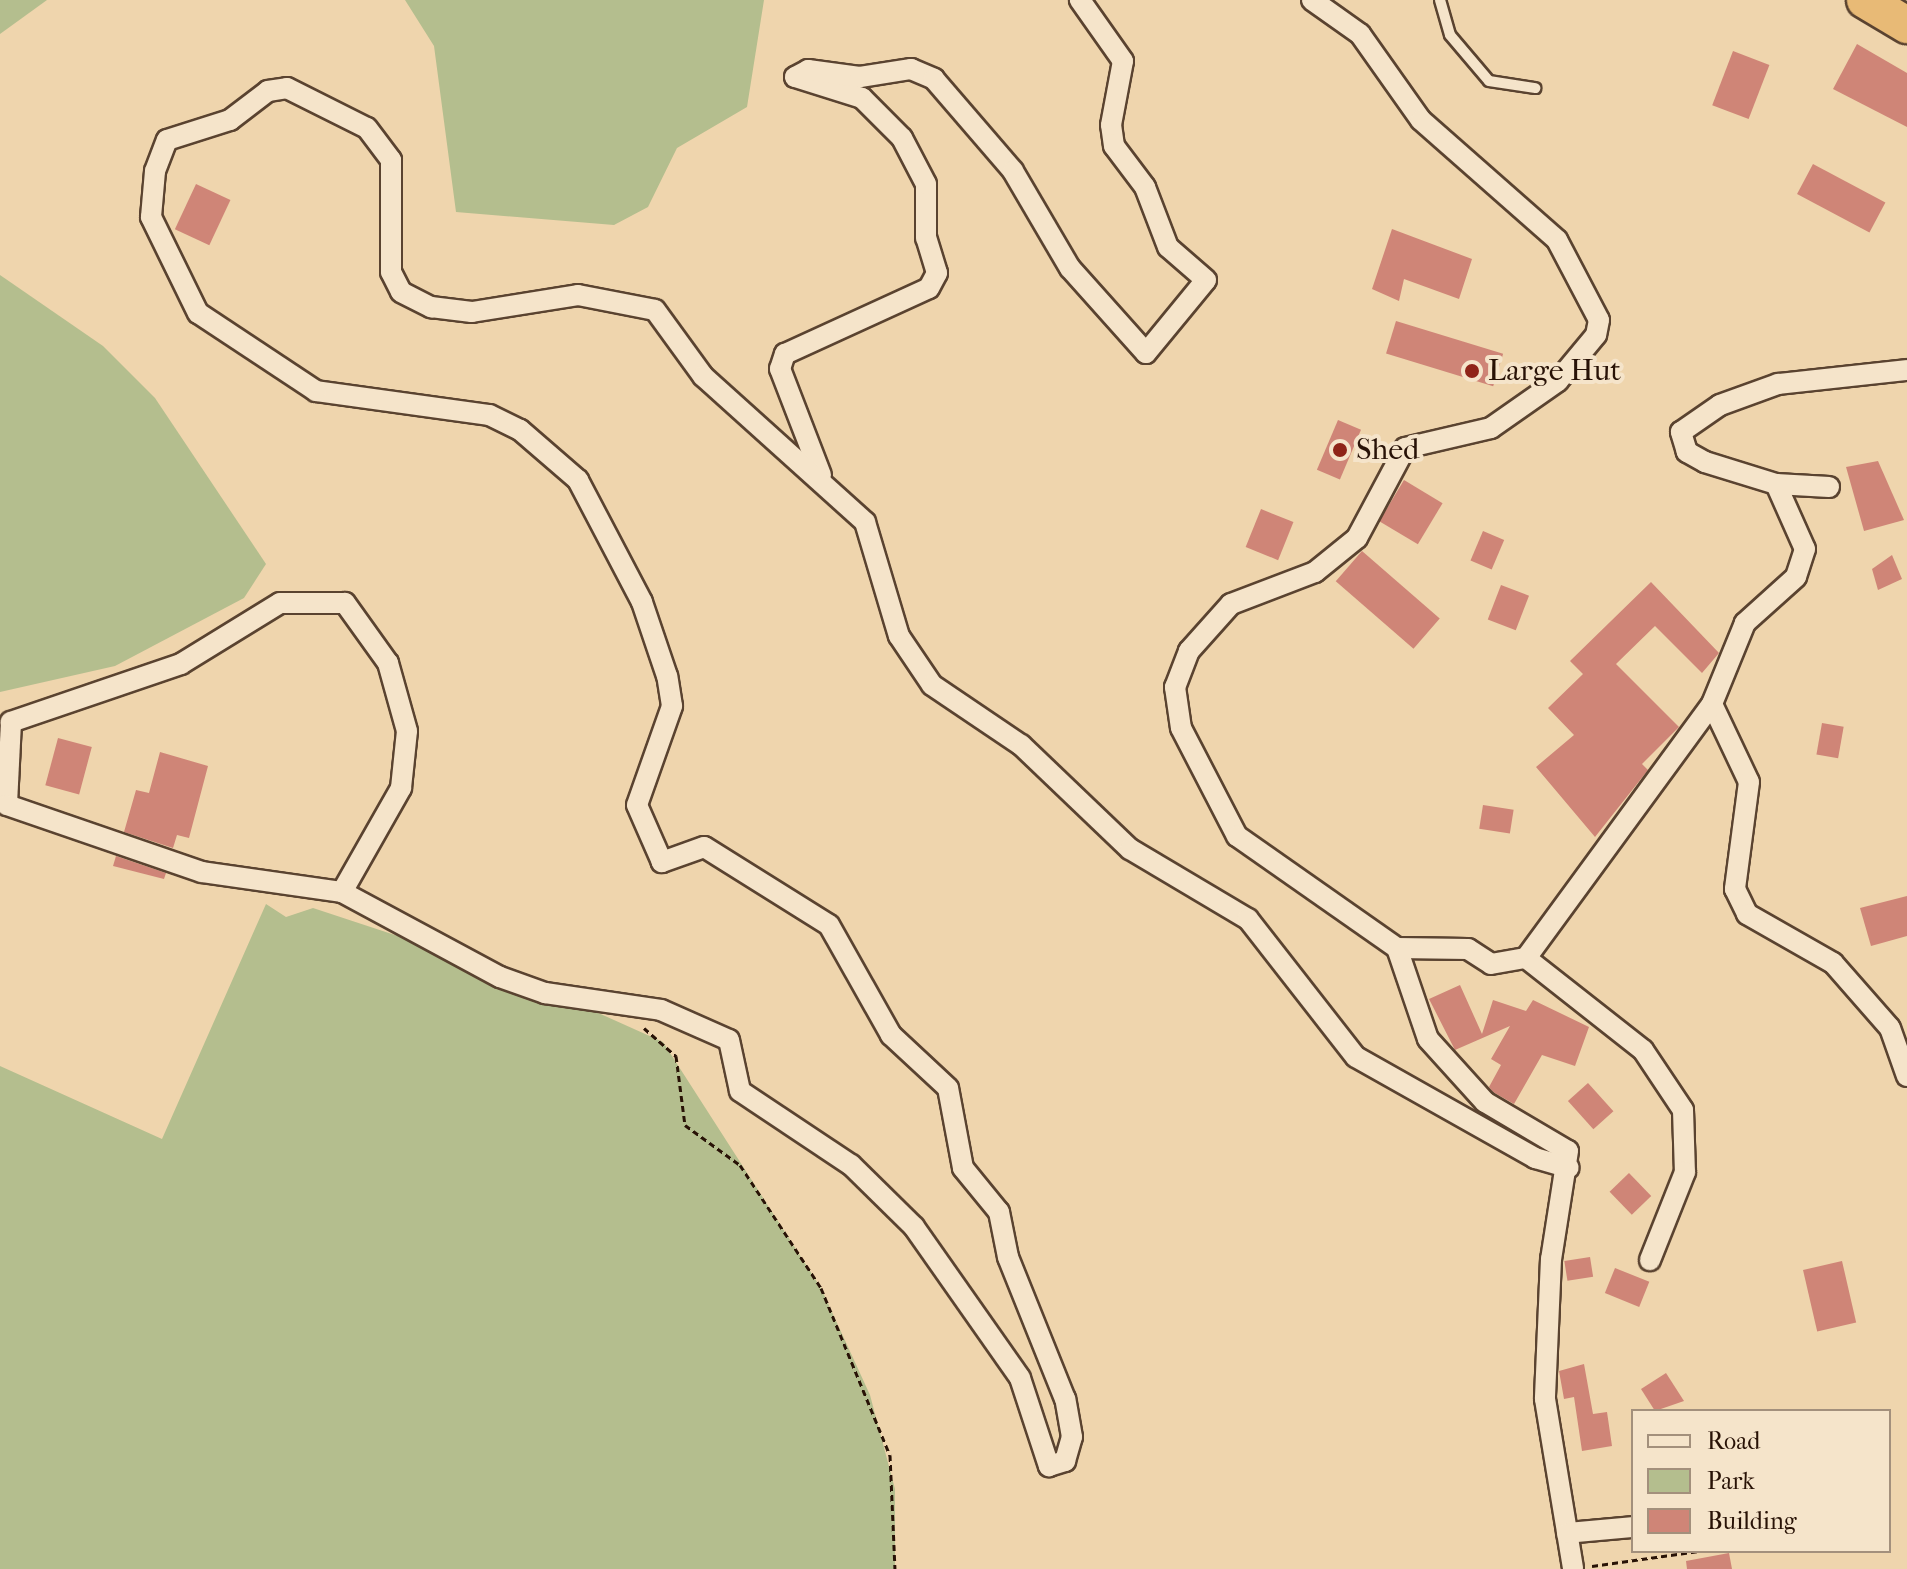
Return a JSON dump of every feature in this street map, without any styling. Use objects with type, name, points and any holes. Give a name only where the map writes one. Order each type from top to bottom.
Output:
[{"type":"highway","points":[[1865,0],[1907,25]]},
{"type":"street","points":[[821,475],[780,369],[785,354],[929,288],[937,273],[926,238],[926,184],[902,138],[862,98],[795,77],[808,70],[860,77],[911,69],[934,79],[1013,171],[1070,268],[1146,353],[1206,280],[1168,247],[1145,187],[1114,146],[1111,125],[1123,61],[1080,0]]},
{"type":"street","points":[[1312,0],[1360,34],[1421,120],[1557,240],[1599,320],[1596,335],[1558,381],[1491,428],[1405,448],[1357,538],[1315,572],[1231,604],[1189,651],[1175,687],[1181,728],[1237,836],[1397,948],[1468,949],[1491,964],[1526,958],[1712,704],[1745,623],[1796,577],[1805,549],[1776,484]]},
{"type":"street","points":[[342,892],[401,788],[407,731],[388,663],[345,603],[280,603],[181,664],[11,722],[7,805],[202,872],[342,892],[500,977],[545,993],[661,1010],[729,1040],[740,1091],[851,1165],[914,1227],[1020,1378],[1049,1466],[1057,1469],[1072,1437],[1065,1399],[1008,1257],[999,1212],[963,1168],[948,1088],[891,1035],[850,949],[829,925],[704,847],[662,862],[637,805],[672,706],[667,676],[642,602],[578,480],[520,430],[489,415],[316,391],[198,313],[151,217],[155,171],[167,140],[230,120],[268,91],[307,94],[367,128],[391,160],[391,272],[401,292],[431,307],[472,312],[578,295],[655,310],[703,376],[821,475],[865,522],[899,636],[932,685],[1021,745],[1130,849],[1248,919],[1356,1057],[1535,1158],[1569,1168]]},
{"type":"street","points":[[1829,487],[1776,484],[1705,462],[1687,452],[1681,432],[1720,405],[1778,384],[1907,370]]},
{"type":"street","points":[[1712,704],[1749,782],[1735,889],[1747,914],[1833,963],[1890,1028],[1907,1076]]},
{"type":"street","points":[[1397,948],[1428,1039],[1485,1102],[1557,1140],[1568,1151],[1569,1168],[1551,1259],[1545,1399],[1573,1569]]},
{"type":"street","points":[[1526,958],[1643,1050],[1683,1110],[1685,1172],[1650,1260]]},
{"type":"street","points":[[1567,1533],[1631,1527]]},
{"type":"lane","points":[[1440,0],[1450,35],[1489,81],[1535,88]]},
{"type":"path","points":[[641,1026],[676,1056],[685,1125],[740,1165],[821,1288],[890,1455],[895,1569]]},
{"type":"path","points":[[1573,1569],[1685,1553]]},
{"type":"green space","points":[[0,0],[47,0],[0,34]]},
{"type":"green space","points":[[405,0],[764,0],[747,107],[677,148],[648,207],[614,225],[456,212],[434,46]]},
{"type":"green space","points":[[0,275],[103,346],[155,398],[266,564],[244,598],[115,666],[0,692]]},
{"type":"green space","points":[[266,904],[286,917],[313,908],[507,972],[663,1042],[821,1288],[870,1395],[895,1489],[895,1569],[0,1569],[0,1066],[162,1139]]},
{"type":"building","points":[[1857,44],[1907,73],[1907,127],[1833,89]]},
{"type":"building","points":[[1733,51],[1769,65],[1749,119],[1712,105]]},
{"type":"building","points":[[1813,164],[1885,202],[1869,233],[1797,194]]},
{"type":"building","points":[[196,184],[230,200],[209,245],[175,229]]},
{"type":"building","points":[[1392,229],[1472,259],[1459,299],[1404,279],[1399,301],[1372,289]]},
{"type":"building","name":"Large Hut","points":[[1396,321],[1503,354],[1493,386],[1386,354]]},
{"type":"building","name":"Shed","points":[[1338,420],[1361,430],[1340,479],[1317,470]]},
{"type":"building","points":[[1878,461],[1904,520],[1864,531],[1846,467]]},
{"type":"building","points":[[1404,480],[1443,503],[1418,544],[1379,521]]},
{"type":"building","points":[[1261,509],[1293,522],[1278,560],[1246,547]]},
{"type":"building","points":[[1483,531],[1504,540],[1492,569],[1470,560]]},
{"type":"building","points":[[1362,551],[1440,619],[1413,649],[1336,581]]},
{"type":"building","points":[[1892,555],[1902,579],[1878,590],[1872,569]]},
{"type":"building","points":[[1651,582],[1719,653],[1702,673],[1655,626],[1616,664],[1679,727],[1642,764],[1648,770],[1595,837],[1536,767],[1574,735],[1548,708],[1583,674],[1570,661]]},
{"type":"building","points":[[1501,585],[1529,596],[1516,630],[1488,620]]},
{"type":"building","points":[[1822,723],[1844,727],[1838,758],[1816,755]]},
{"type":"building","points":[[58,738],[92,747],[79,794],[45,785]]},
{"type":"building","points":[[160,752],[208,766],[189,838],[177,835],[173,848],[124,832],[136,790],[149,793]]},
{"type":"building","points":[[1483,805],[1514,810],[1510,834],[1479,829]]},
{"type":"building","points":[[116,856],[166,873],[164,879],[113,866]]},
{"type":"building","points":[[1907,896],[1907,936],[1871,946],[1860,908]]},
{"type":"building","points":[[1460,985],[1482,1034],[1493,1000],[1526,1011],[1533,1000],[1589,1027],[1575,1066],[1542,1055],[1514,1104],[1493,1092],[1489,1087],[1501,1065],[1491,1059],[1510,1026],[1455,1050],[1429,999]]},
{"type":"building","points":[[1588,1083],[1613,1111],[1593,1129],[1568,1101]]},
{"type":"building","points":[[1629,1173],[1651,1196],[1632,1215],[1610,1192]]},
{"type":"building","points":[[1590,1257],[1593,1277],[1567,1281],[1564,1261]]},
{"type":"building","points":[[1842,1261],[1856,1322],[1817,1331],[1803,1270]]},
{"type":"building","points":[[1615,1268],[1649,1282],[1639,1307],[1605,1293]]},
{"type":"building","points":[[1584,1364],[1593,1414],[1607,1412],[1612,1446],[1582,1451],[1574,1397],[1564,1399],[1559,1371]]},
{"type":"building","points":[[1666,1373],[1684,1401],[1654,1409],[1641,1389]]},
{"type":"building","points":[[1729,1553],[1732,1569],[1687,1569],[1686,1561]]},
{"type":"place","name":"Large Hut","points":[[1472,371]]},
{"type":"place","name":"Shed","points":[[1340,450]]}]
